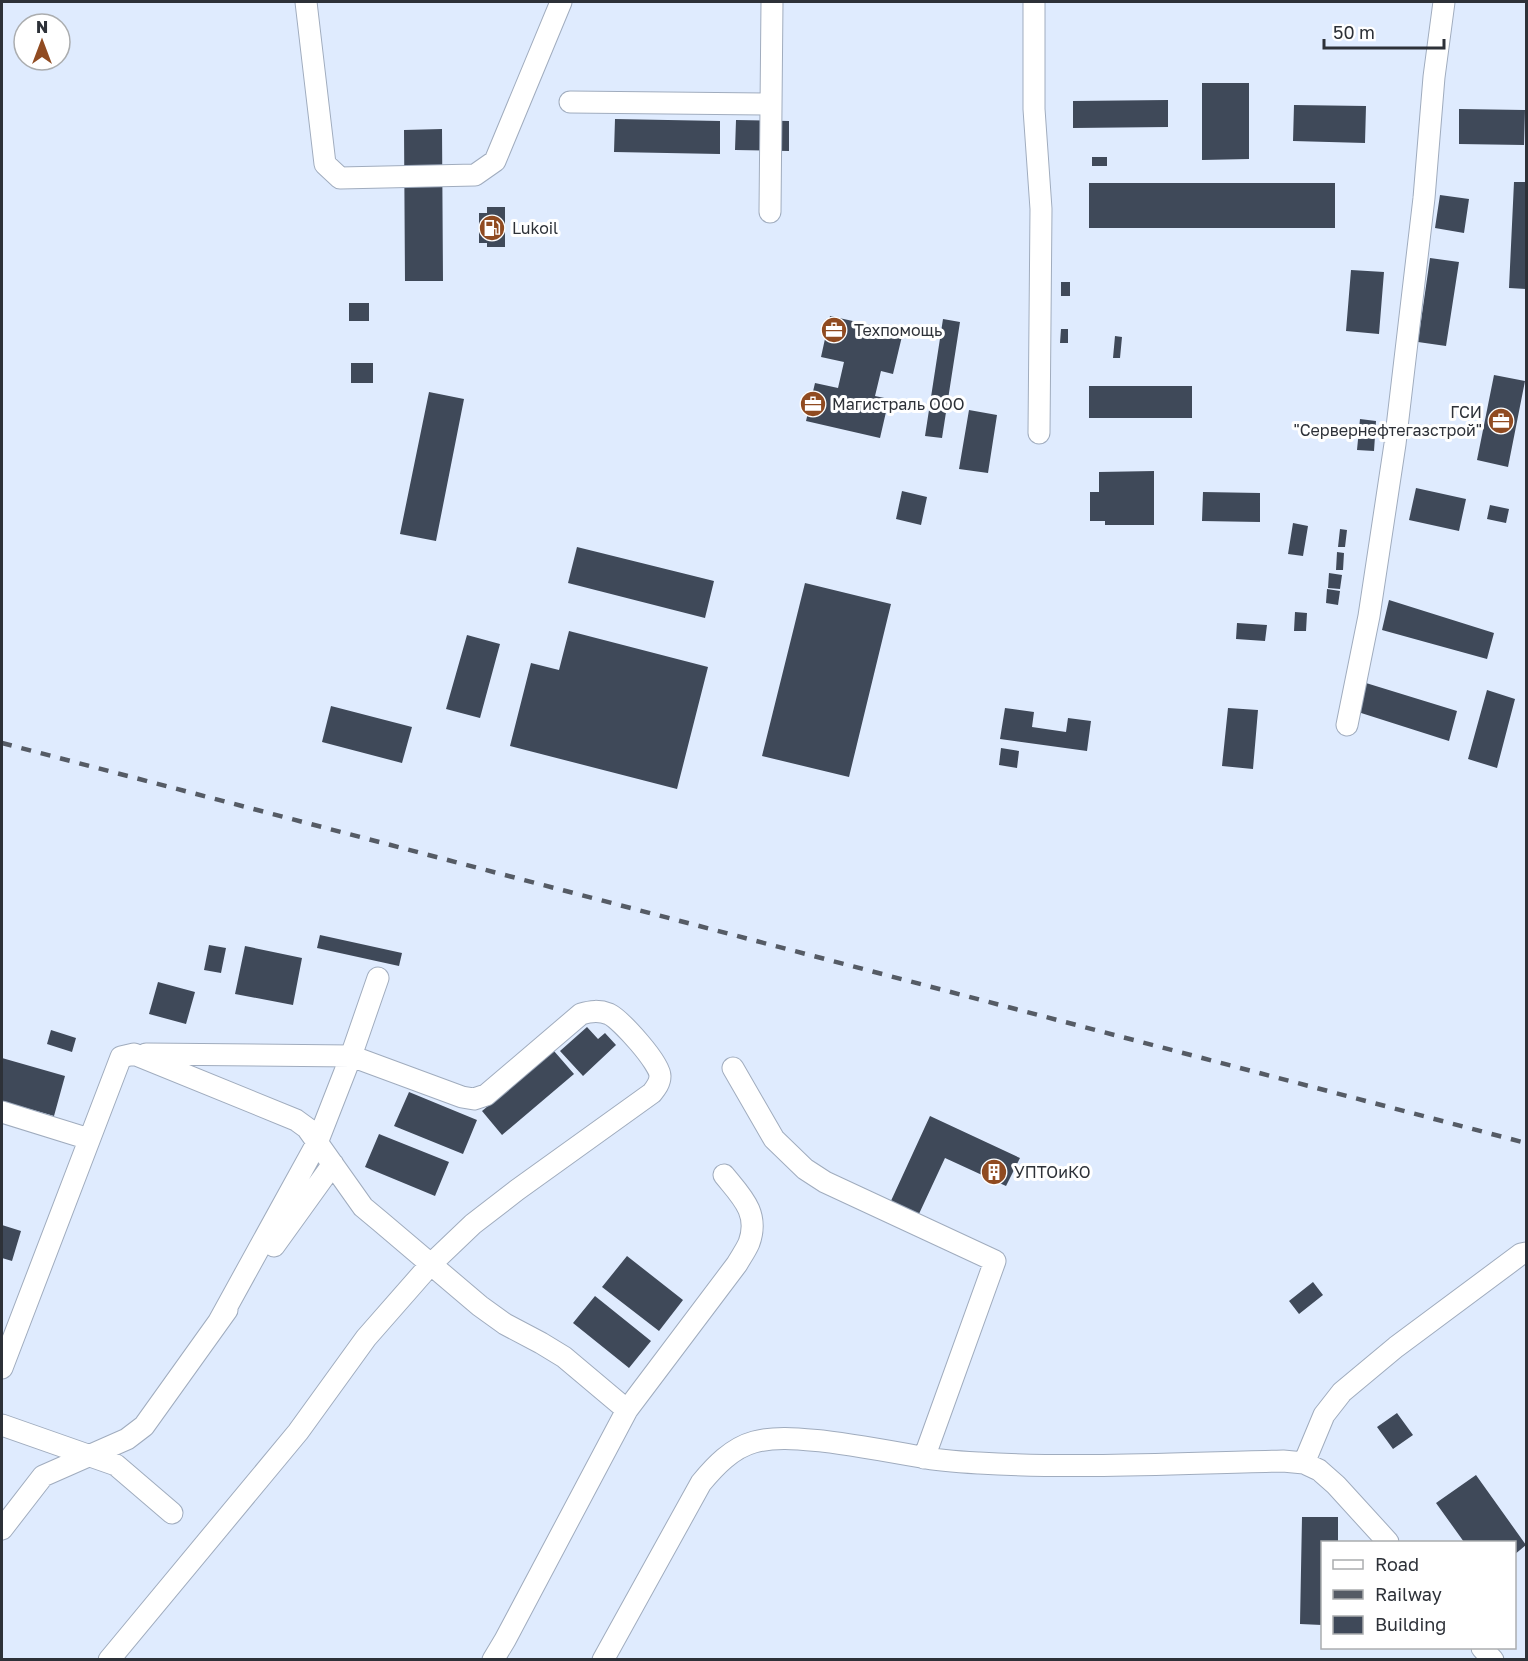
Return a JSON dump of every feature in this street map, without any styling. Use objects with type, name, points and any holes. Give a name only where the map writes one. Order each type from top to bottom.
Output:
[{"type":"street","points":[[306,2],[325,164],[340,178],[475,175],[495,161],[561,2]]},
{"type":"street","points":[[771,212],[772,2]]},
{"type":"street","points":[[1034,2],[1034,109],[1041,209],[1039,433]]},
{"type":"street","points":[[1347,726],[1369,616],[1395,444],[1444,2]]},
{"type":"street","points":[[570,102],[771,104]]},
{"type":"street","points":[[219,1321],[317,1143],[378,978]]},
{"type":"street","points":[[2,1368],[121,1057],[134,1054],[351,1056],[474,1099],[486,1095],[581,1014],[593,1010],[609,1014],[623,1024],[660,1074],[658,1084],[652,1093],[517,1190],[473,1224],[430,1264],[366,1338],[298,1431],[110,1659]]},
{"type":"street","points":[[134,1054],[296,1120],[307,1128],[363,1207],[488,1312],[564,1357],[627,1410]]},
{"type":"street","points":[[733,1068],[774,1138],[806,1169],[825,1182],[994,1261],[924,1458]]},
{"type":"street","points":[[2,1112],[89,1139]]},
{"type":"street","points":[[2,1529],[43,1476],[127,1440],[144,1426],[333,1164]]},
{"type":"street","points":[[493,1659],[627,1410],[737,1264],[749,1243],[753,1224],[749,1207],[724,1175]]},
{"type":"street","points":[[1304,1463],[1324,1415],[1342,1392],[1396,1347],[1521,1254],[1527,1253]]},
{"type":"street","points":[[2,1425],[116,1465],[172,1513]]},
{"type":"street","points":[[603,1659],[701,1483],[717,1464],[733,1452],[753,1442],[795,1438],[856,1445],[924,1458],[1036,1466],[1283,1461],[1304,1463],[1319,1470],[1336,1485],[1387,1541]]},
{"type":"building","points":[[1202,83],[1249,83],[1249,159],[1202,160]]},
{"type":"building","points":[[1168,100],[1168,127],[1073,128],[1073,101]]},
{"type":"building","points":[[1294,105],[1366,106],[1365,143],[1293,141]]},
{"type":"building","points":[[1459,109],[1525,110],[1524,145],[1459,144]]},
{"type":"building","points":[[615,119],[720,121],[720,154],[614,152]]},
{"type":"building","points":[[736,120],[789,121],[789,151],[735,150]]},
{"type":"building","points":[[442,129],[443,281],[405,281],[404,130]]},
{"type":"building","points":[[1092,157],[1107,157],[1107,166],[1092,166]]},
{"type":"building","points":[[1514,182],[1526,182],[1526,289],[1509,288]]},
{"type":"building","points":[[1089,183],[1335,183],[1335,228],[1089,228]]},
{"type":"building","points":[[1440,195],[1469,199],[1464,233],[1435,228]]},
{"type":"building","name":"Lukoil","points":[[487,207],[505,207],[505,247],[487,247],[487,243],[479,243],[479,213],[487,213]]},
{"type":"building","points":[[1430,258],[1459,262],[1446,346],[1418,342]]},
{"type":"building","points":[[1351,270],[1384,272],[1379,334],[1346,331]]},
{"type":"building","points":[[1061,282],[1070,282],[1070,296],[1061,296]]},
{"type":"building","points":[[349,303],[369,303],[369,321],[349,321]]},
{"type":"building","points":[[830,316],[903,332],[893,374],[881,371],[875,396],[889,399],[880,438],[806,421],[815,383],[838,388],[844,362],[821,357]]},
{"type":"building","points":[[943,319],[960,322],[942,438],[925,436]]},
{"type":"building","points":[[1061,329],[1068,329],[1068,343],[1060,343]]},
{"type":"building","points":[[1115,336],[1122,337],[1120,358],[1113,358]]},
{"type":"building","points":[[351,363],[373,363],[373,383],[351,383]]},
{"type":"building","name":"ГСИ \"Сервернефтегазстрой\"","points":[[1494,375],[1525,381],[1508,467],[1477,460]]},
{"type":"building","points":[[1089,386],[1192,386],[1192,418],[1089,418]]},
{"type":"building","points":[[429,392],[464,399],[436,541],[400,534]]},
{"type":"building","points":[[969,410],[997,415],[988,473],[959,469]]},
{"type":"building","points":[[1360,419],[1376,421],[1374,451],[1357,450]]},
{"type":"building","points":[[1154,471],[1154,525],[1105,525],[1105,521],[1090,521],[1090,492],[1099,492],[1099,472]]},
{"type":"building","points":[[1416,488],[1466,499],[1459,531],[1409,520]]},
{"type":"building","points":[[902,491],[927,497],[921,525],[896,519]]},
{"type":"building","points":[[1203,492],[1260,493],[1260,522],[1202,521]]},
{"type":"building","points":[[1490,505],[1509,509],[1506,523],[1487,519]]},
{"type":"building","points":[[1293,523],[1308,526],[1303,556],[1288,554]]},
{"type":"building","points":[[1340,529],[1347,530],[1345,547],[1338,547]]},
{"type":"building","points":[[577,547],[714,581],[705,618],[568,583]]},
{"type":"building","points":[[1337,552],[1344,553],[1343,570],[1336,570]]},
{"type":"building","points":[[1329,573],[1342,575],[1340,589],[1328,588]]},
{"type":"building","points":[[805,583],[891,604],[849,777],[762,756]]},
{"type":"building","points":[[1327,589],[1340,591],[1338,605],[1326,603]]},
{"type":"building","points":[[1389,600],[1494,633],[1487,659],[1382,630]]},
{"type":"building","points":[[1295,612],[1307,613],[1306,631],[1294,631]]},
{"type":"building","points":[[1237,623],[1267,625],[1265,641],[1236,639]]},
{"type":"building","points":[[569,631],[708,667],[677,789],[510,746],[531,663],[559,670]]},
{"type":"building","points":[[467,635],[500,644],[480,718],[446,709]]},
{"type":"building","points":[[1366,683],[1457,711],[1449,741],[1358,712]]},
{"type":"building","points":[[1487,690],[1515,699],[1497,768],[1468,759]]},
{"type":"building","points":[[331,706],[412,727],[402,763],[322,742]]},
{"type":"building","points":[[1005,708],[1034,712],[1032,727],[1066,732],[1068,718],[1091,721],[1087,751],[1000,739]]},
{"type":"building","points":[[1228,708],[1258,710],[1253,769],[1222,766]]},
{"type":"building","points":[[1001,748],[1019,751],[1017,768],[999,765]]},
{"type":"building","points":[[320,935],[402,953],[399,966],[317,948]]},
{"type":"building","points":[[209,945],[226,948],[221,973],[204,970]]},
{"type":"building","points":[[245,946],[302,958],[293,1005],[235,994]]},
{"type":"building","points":[[158,982],[195,992],[186,1024],[149,1014]]},
{"type":"building","points":[[587,1027],[598,1039],[605,1033],[616,1045],[583,1076],[560,1051]]},
{"type":"building","points":[[51,1030],[76,1038],[72,1052],[47,1044]]},
{"type":"building","points":[[554,1051],[574,1074],[502,1135],[482,1111]]},
{"type":"building","points":[[2,1058],[65,1076],[54,1116],[2,1101]]},
{"type":"building","points":[[409,1092],[477,1120],[463,1154],[394,1126]]},
{"type":"building","name":"УПТОиКО","points":[[930,1116],[1020,1158],[1006,1186],[945,1158],[918,1216],[890,1203]]},
{"type":"building","points":[[379,1134],[449,1162],[435,1196],[365,1167]]},
{"type":"building","points":[[2,1225],[21,1231],[12,1261],[2,1258]]},
{"type":"building","points":[[627,1256],[683,1300],[659,1331],[602,1287]]},
{"type":"building","points":[[1313,1282],[1323,1295],[1299,1314],[1289,1301]]},
{"type":"building","points":[[595,1296],[651,1341],[629,1368],[573,1323]]},
{"type":"building","points":[[1397,1413],[1413,1435],[1393,1449],[1377,1427]]},
{"type":"building","points":[[1476,1475],[1526,1545],[1516,1553],[1516,1541],[1463,1541],[1436,1503]]},
{"type":"building","points":[[1302,1517],[1338,1517],[1338,1541],[1321,1541],[1321,1625],[1300,1624]]},
{"type":"railway","points":[[2,743],[1526,1143]]},
{"type":"place","name":"Lukoil","points":[[492,228]]},
{"type":"place","name":"Техпомощь","points":[[834,330]]},
{"type":"place","name":"Магистраль ООО","points":[[813,404]]},
{"type":"place","name":"ГСИ \"Сервернефтегазстрой\"","points":[[1501,421]]},
{"type":"place","name":"УПТОиКО","points":[[994,1172]]}]
